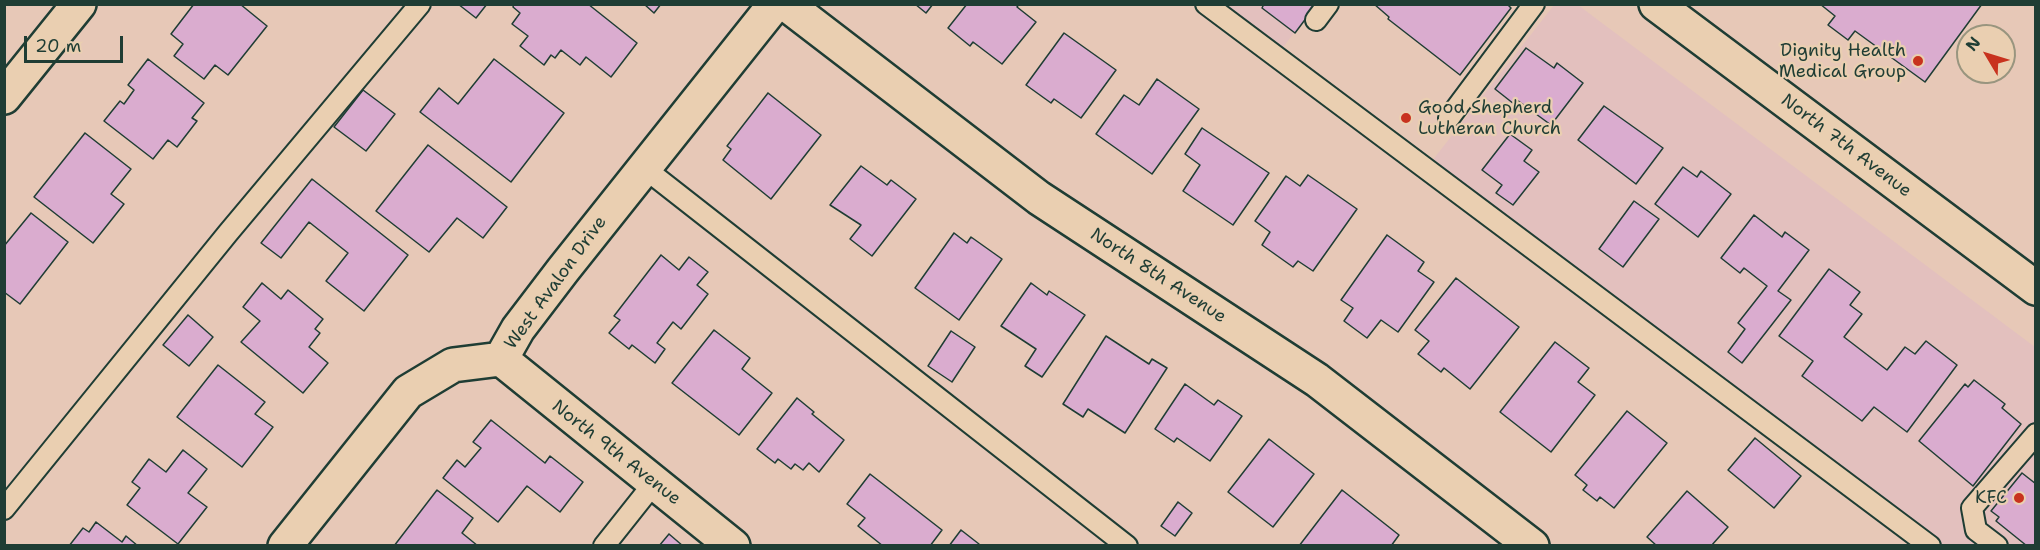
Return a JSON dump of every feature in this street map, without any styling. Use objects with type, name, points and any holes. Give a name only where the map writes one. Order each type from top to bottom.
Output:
[{"type":"street","points":[[4,97],[79,4]]},
{"type":"street","name":"West Avalon Drive","points":[[285,546],[408,392],[453,365],[501,359],[518,329],[643,167],[775,4]]},
{"type":"street","name":"North 8th Avenue","points":[[786,4],[1039,198],[1317,380],[1532,546]]},
{"type":"street","name":"North 7th Avenue","points":[[1656,4],[2036,288]]},
{"type":"street","name":"North 9th Avenue","points":[[501,359],[734,546]]},
{"type":"lane","points":[[4,508],[228,233],[420,4]]},
{"type":"lane","points":[[1206,4],[1930,546]]},
{"type":"lane","points":[[1449,118],[1534,4]]},
{"type":"lane","points":[[643,167],[1127,546]]},
{"type":"lane","points":[[1997,546],[1976,530],[1972,508],[2036,434]]},
{"type":"lane","points":[[604,546],[654,483]]},
{"type":"shaded area","points":[[1196,5],[1315,5],[1272,62]]},
{"type":"shaded area","points":[[1554,5],[1578,5],[2035,347],[2035,545],[1922,545],[1421,175]]},
{"type":"building","points":[[194,4],[240,4],[267,26],[228,75],[215,65],[204,79],[174,56],[183,44],[171,34]]},
{"type":"building","points":[[458,4],[487,4],[476,18]]},
{"type":"building","points":[[514,4],[588,4],[637,43],[611,77],[586,57],[580,65],[561,50],[555,58],[551,55],[544,65],[520,46],[528,36],[512,24],[520,13],[513,7]]},
{"type":"building","points":[[644,4],[661,4],[654,13]]},
{"type":"building","points":[[915,4],[933,4],[926,13]]},
{"type":"building","points":[[967,4],[1019,4],[1017,7],[1036,22],[1002,64],[973,42],[970,46],[948,28]]},
{"type":"building","points":[[1264,4],[1316,5],[1295,33],[1262,8]]},
{"type":"building","name":"Good Shepherd Lutheran Church","points":[[1374,4],[1507,4],[1511,8],[1460,75],[1388,19],[1389,17]]},
{"type":"building","name":"Dignity Health Medical Group","points":[[1820,4],[1982,4],[1967,24],[1956,24],[1956,40],[1925,82],[1855,31],[1848,40],[1828,25],[1835,16]]},
{"type":"building","points":[[1064,33],[1116,70],[1081,118],[1054,99],[1051,103],[1026,85]]},
{"type":"building","points":[[1526,48],[1554,68],[1557,63],[1583,83],[1551,125],[1517,100],[1514,104],[1495,89]]},
{"type":"building","points":[[148,59],[204,103],[192,118],[197,121],[177,147],[168,140],[153,159],[104,121],[120,101],[124,104],[134,90],[128,85]]},
{"type":"building","points":[[494,59],[564,113],[511,182],[420,112],[439,88],[458,104]]},
{"type":"building","points":[[1157,79],[1199,109],[1152,174],[1096,134],[1124,95],[1139,105]]},
{"type":"building","points":[[363,90],[395,114],[366,151],[334,127]]},
{"type":"building","points":[[768,93],[821,135],[771,199],[723,160],[731,149],[727,146]]},
{"type":"building","points":[[1604,106],[1663,148],[1636,184],[1578,140]]},
{"type":"building","points":[[1202,128],[1269,173],[1233,225],[1183,191],[1200,165],[1185,154]]},
{"type":"building","points":[[85,133],[131,169],[111,194],[124,204],[93,243],[34,197]]},
{"type":"building","points":[[1510,134],[1532,150],[1524,161],[1539,172],[1513,205],[1496,193],[1502,185],[1482,170]]},
{"type":"building","points":[[428,145],[507,207],[483,238],[457,218],[429,252],[376,211]]},
{"type":"building","points":[[861,166],[887,185],[891,180],[916,199],[872,256],[850,239],[861,225],[830,205]]},
{"type":"building","points":[[1683,167],[1697,177],[1701,171],[1731,194],[1698,237],[1655,204]]},
{"type":"building","points":[[1308,175],[1357,209],[1313,271],[1298,261],[1293,267],[1262,245],[1270,232],[1255,221],[1286,176],[1300,186]]},
{"type":"building","points":[[312,179],[408,255],[364,311],[326,281],[348,253],[309,222],[281,258],[261,243]]},
{"type":"building","points":[[1634,201],[1659,219],[1623,267],[1599,249]]},
{"type":"building","points":[[31,213],[68,242],[20,304],[4,292],[4,246]]},
{"type":"building","points":[[1754,215],[1782,237],[1785,232],[1809,250],[1778,291],[1791,300],[1742,363],[1728,352],[1745,329],[1738,323],[1767,286],[1744,268],[1740,273],[1721,258]]},
{"type":"building","points":[[954,233],[967,243],[971,237],[1002,259],[959,320],[915,288]]},
{"type":"building","points":[[1387,235],[1424,262],[1418,271],[1434,282],[1398,332],[1381,320],[1367,338],[1344,321],[1353,308],[1341,300]]},
{"type":"building","points":[[661,255],[679,270],[689,257],[708,272],[697,285],[708,294],[681,329],[673,322],[657,343],[665,349],[655,363],[632,345],[629,349],[609,333],[620,320],[614,316]]},
{"type":"building","points":[[1829,269],[1860,292],[1850,305],[1862,314],[1844,337],[1887,370],[1905,347],[1915,354],[1926,341],[1957,365],[1907,432],[1874,407],[1862,421],[1802,376],[1813,361],[1779,336]]},
{"type":"building","points":[[1456,278],[1519,327],[1470,389],[1444,368],[1441,372],[1418,354],[1429,341],[1415,330]]},
{"type":"building","points":[[262,283],[281,299],[288,290],[323,319],[315,329],[320,333],[309,347],[328,363],[303,393],[241,342],[260,321],[243,307]]},
{"type":"building","points":[[1031,283],[1047,295],[1049,291],[1085,315],[1042,377],[1025,366],[1036,349],[1001,326]]},
{"type":"building","points":[[188,315],[213,337],[189,366],[163,345]]},
{"type":"building","points":[[714,330],[750,358],[742,369],[772,393],[739,435],[672,383]]},
{"type":"building","points":[[951,331],[975,347],[952,382],[928,366]]},
{"type":"building","points":[[1106,336],[1149,364],[1152,359],[1167,368],[1125,433],[1088,409],[1083,417],[1063,404]]},
{"type":"building","points":[[1555,342],[1589,368],[1578,382],[1595,395],[1551,452],[1500,412]]},
{"type":"building","points":[[218,365],[265,402],[255,414],[273,427],[242,467],[177,417]]},
{"type":"building","points":[[1974,380],[2005,404],[2002,408],[2021,424],[1973,486],[1919,441],[1965,384],[1968,387]]},
{"type":"building","points":[[1185,384],[1214,405],[1218,400],[1242,416],[1210,461],[1177,438],[1174,442],[1155,429]]},
{"type":"building","points":[[797,398],[814,412],[812,414],[844,440],[819,472],[809,463],[803,470],[795,464],[791,469],[778,459],[775,463],[757,449]]},
{"type":"building","points":[[1627,411],[1667,443],[1614,508],[1600,497],[1597,501],[1583,490],[1587,485],[1575,475]]},
{"type":"building","points":[[491,420],[545,463],[550,456],[583,482],[560,512],[527,486],[498,522],[443,478],[457,460],[465,467],[481,448],[473,442]]},
{"type":"building","points":[[1755,438],[1801,476],[1774,508],[1728,470]]},
{"type":"building","points":[[1269,439],[1314,474],[1273,527],[1228,492]]},
{"type":"building","points":[[183,450],[207,469],[188,493],[207,507],[178,544],[127,505],[140,488],[132,482],[149,459],[166,472]]},
{"type":"building","name":"KFC","points":[[2022,473],[2036,484],[2036,546],[2027,546],[1996,521],[1999,517],[1991,511]]},
{"type":"building","points":[[870,474],[942,530],[930,546],[883,546],[858,526],[865,518],[847,504]]},
{"type":"building","points":[[437,490],[473,518],[462,533],[478,546],[394,546]]},
{"type":"building","points":[[1342,490],[1399,535],[1391,546],[1299,546]]},
{"type":"building","points":[[1687,491],[1728,527],[1711,546],[1657,546],[1647,537]]},
{"type":"building","points":[[1178,502],[1192,513],[1175,536],[1161,526]]},
{"type":"building","points":[[96,522],[122,542],[126,536],[138,546],[69,546],[83,528],[89,532]]},
{"type":"building","points":[[961,530],[979,544],[977,546],[949,546]]},
{"type":"building","points":[[669,534],[683,546],[659,546]]},
{"type":"place","name":"Dignity Health Medical Group","points":[[1918,61]]},
{"type":"place","name":"Good Shepherd Lutheran Church","points":[[1406,118]]},
{"type":"place","name":"KFC","points":[[2019,498]]}]
